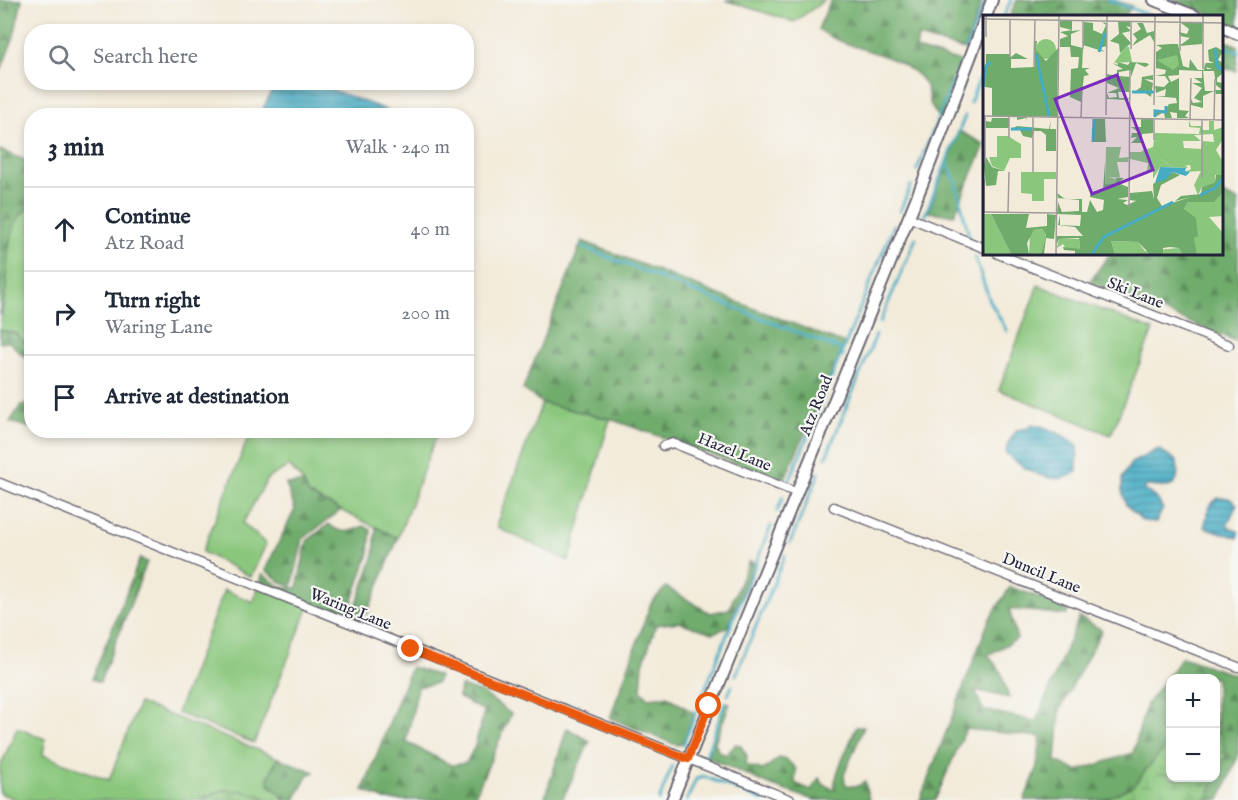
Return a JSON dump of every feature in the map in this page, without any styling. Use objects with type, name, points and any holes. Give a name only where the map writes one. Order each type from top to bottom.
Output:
[{"type":"street","points":[[986,15],[992,0]]},
{"type":"street","points":[[1154,0],[1192,15]]},
{"type":"street","name":"Atz Road","points":[[672,800],[908,217],[983,24]]},
{"type":"street","points":[[1223,28],[1238,34]]},
{"type":"street","points":[[908,217],[983,248]]},
{"type":"street","name":"Ski Lane","points":[[1001,255],[1229,345]]},
{"type":"street","name":"Hazel Lane","points":[[663,446],[673,443],[795,492]]},
{"type":"street","name":"Waring Lane","points":[[0,483],[792,800]]},
{"type":"street","name":"Duncil Lane","points":[[834,507],[1238,667]]},
{"type":"green space","points":[[0,0],[22,0],[14,36],[0,73]]},
{"type":"green space","points":[[725,0],[825,0],[794,22]]},
{"type":"green space","points":[[831,0],[982,0],[965,50],[918,37],[916,49],[968,64],[945,123],[933,109],[924,83],[915,73],[892,59],[841,42],[818,29]]},
{"type":"green space","points":[[1017,0],[1113,0],[1132,6],[1126,15],[1010,15]]},
{"type":"green space","points":[[1171,0],[1238,0],[1238,27],[1223,20],[1223,15],[1210,15]]},
{"type":"green space","points":[[1223,39],[1238,46],[1236,71],[1223,68]]},
{"type":"green space","points":[[959,131],[983,143],[983,149],[954,215],[928,212]]},
{"type":"green space","points":[[0,150],[24,160],[24,211],[18,219],[9,244],[6,291],[0,315]]},
{"type":"green space","points":[[1223,194],[1238,201],[1238,342],[1089,282],[1109,255],[1223,255]]},
{"type":"green space","points":[[24,211],[24,341],[15,333],[0,330],[4,302],[6,248],[14,223]]},
{"type":"green space","points":[[582,241],[845,344],[784,480],[610,419],[542,403],[523,389]]},
{"type":"green space","points":[[1038,285],[1153,330],[1111,435],[999,390]]},
{"type":"green space","points":[[0,330],[15,333],[24,341],[24,356],[9,342],[0,343]]},
{"type":"green space","points":[[542,403],[610,419],[569,561],[498,528],[497,523]]},
{"type":"green space","points":[[24,404],[24,426],[10,422],[21,405]]},
{"type":"green space","points":[[248,438],[435,438],[398,538],[309,495],[304,483],[289,466],[268,478],[243,523],[266,544],[251,577],[202,552]]},
{"type":"green space","points":[[304,483],[309,495],[341,510],[303,539],[292,586],[284,584],[265,570],[295,509],[286,484]]},
{"type":"green space","points":[[329,524],[342,531],[364,526],[371,530],[369,553],[349,611],[352,616],[360,617],[358,622],[273,590],[260,582],[262,574],[283,588],[297,588],[307,541]]},
{"type":"green space","points":[[376,527],[398,538],[367,614],[354,612],[374,555]]},
{"type":"green space","points":[[140,558],[147,562],[100,682],[92,679]]},
{"type":"green space","points":[[749,561],[754,563],[727,628],[713,633],[678,622],[656,625],[643,664],[641,690],[649,698],[667,696],[694,713],[683,744],[676,745],[610,718],[651,603],[666,587],[710,613],[729,609]]},
{"type":"green space","points":[[260,582],[273,590],[310,604],[254,743],[177,713],[224,590],[253,602]]},
{"type":"green space","points":[[1010,587],[1068,607],[1067,615],[1009,609],[1017,639],[988,655],[1001,672],[1009,698],[975,690],[983,710],[1036,721],[1079,617],[1102,630],[1060,709],[1056,761],[1077,771],[1133,753],[1146,705],[1166,678],[1166,782],[1220,782],[1220,674],[1169,674],[1182,657],[1238,676],[1238,756],[1220,800],[1024,800],[1036,772],[1041,737],[966,729],[935,800],[920,800],[989,620]]},
{"type":"green space","points":[[411,667],[439,676],[437,683],[418,687],[406,742],[451,765],[466,763],[475,746],[484,711],[458,697],[461,686],[483,693],[511,714],[473,800],[385,800],[363,790]]},
{"type":"green space","points":[[725,702],[730,703],[715,742],[718,751],[726,755],[736,744],[741,746],[747,756],[746,765],[763,770],[779,758],[787,760],[796,769],[795,783],[811,790],[819,778],[824,785],[834,789],[840,765],[856,727],[864,727],[844,775],[845,783],[849,786],[858,786],[865,781],[869,800],[814,800],[772,786],[707,757]]},
{"type":"green space","points":[[139,703],[278,758],[268,778],[285,800],[266,800],[264,797],[207,796],[199,800],[17,800],[0,793],[0,767],[17,728],[45,739],[43,755],[109,780]]},
{"type":"green space","points":[[567,728],[590,741],[562,800],[544,800]]},
{"type":"green space","points":[[1220,732],[1226,754],[1220,768]]},
{"type":"green space","points":[[1166,746],[1166,782],[1214,782],[1206,800],[1104,800],[1133,786]]},
{"type":"green space","points":[[278,758],[314,772],[307,776],[295,800],[285,800],[285,797],[269,785],[268,778]]},
{"type":"green space","points":[[224,790],[242,791],[264,797],[266,800],[199,800]]},
{"type":"water","points":[[272,90],[333,90],[381,108],[263,108]]},
{"type":"water","points":[[1032,424],[1056,432],[1078,446],[1077,471],[1069,476],[1050,478],[1030,471],[1006,453],[1008,443],[1017,430],[1029,428]]},
{"type":"water","points":[[1158,449],[1177,461],[1176,482],[1168,487],[1147,486],[1144,489],[1158,500],[1163,509],[1156,522],[1143,521],[1126,505],[1122,491],[1122,478],[1131,463]]},
{"type":"water","points":[[1218,498],[1229,498],[1237,504],[1227,526],[1238,531],[1238,538],[1204,527],[1210,505]]},
{"type":"waterway","points":[[966,49],[986,0]]},
{"type":"waterway","points":[[1004,15],[1011,0]]},
{"type":"waterway","points":[[1109,0],[1148,15]]},
{"type":"waterway","points":[[1223,45],[1238,52]]},
{"type":"waterway","points":[[917,170],[960,64]]},
{"type":"waterway","points":[[970,103],[983,70]]},
{"type":"waterway","points":[[923,220],[965,116]]},
{"type":"waterway","points":[[947,162],[955,180],[970,240]]},
{"type":"waterway","points":[[900,211],[911,185]]},
{"type":"waterway","points":[[788,484],[894,225]]},
{"type":"waterway","points":[[880,322],[916,238]]},
{"type":"waterway","points":[[580,246],[842,350],[843,356]]},
{"type":"waterway","points":[[975,258],[990,301],[1007,331]]},
{"type":"waterway","points":[[826,457],[876,335]]},
{"type":"waterway","points":[[790,543],[819,473]]},
{"type":"waterway","points":[[777,511],[783,497]]},
{"type":"waterway","points":[[703,694],[771,526]]},
{"type":"waterway","points":[[736,675],[785,555]]},
{"type":"waterway","points":[[728,695],[732,686]]},
{"type":"waterway","points":[[704,761],[725,702],[724,706]]},
{"type":"waterway","points":[[683,745],[697,710]]},
{"type":"waterway","points":[[659,800],[672,766]]},
{"type":"waterway","points":[[687,800],[696,779],[703,776],[762,800]]},
{"type":"route","points":[[411,649],[688,759],[709,706]]}]
